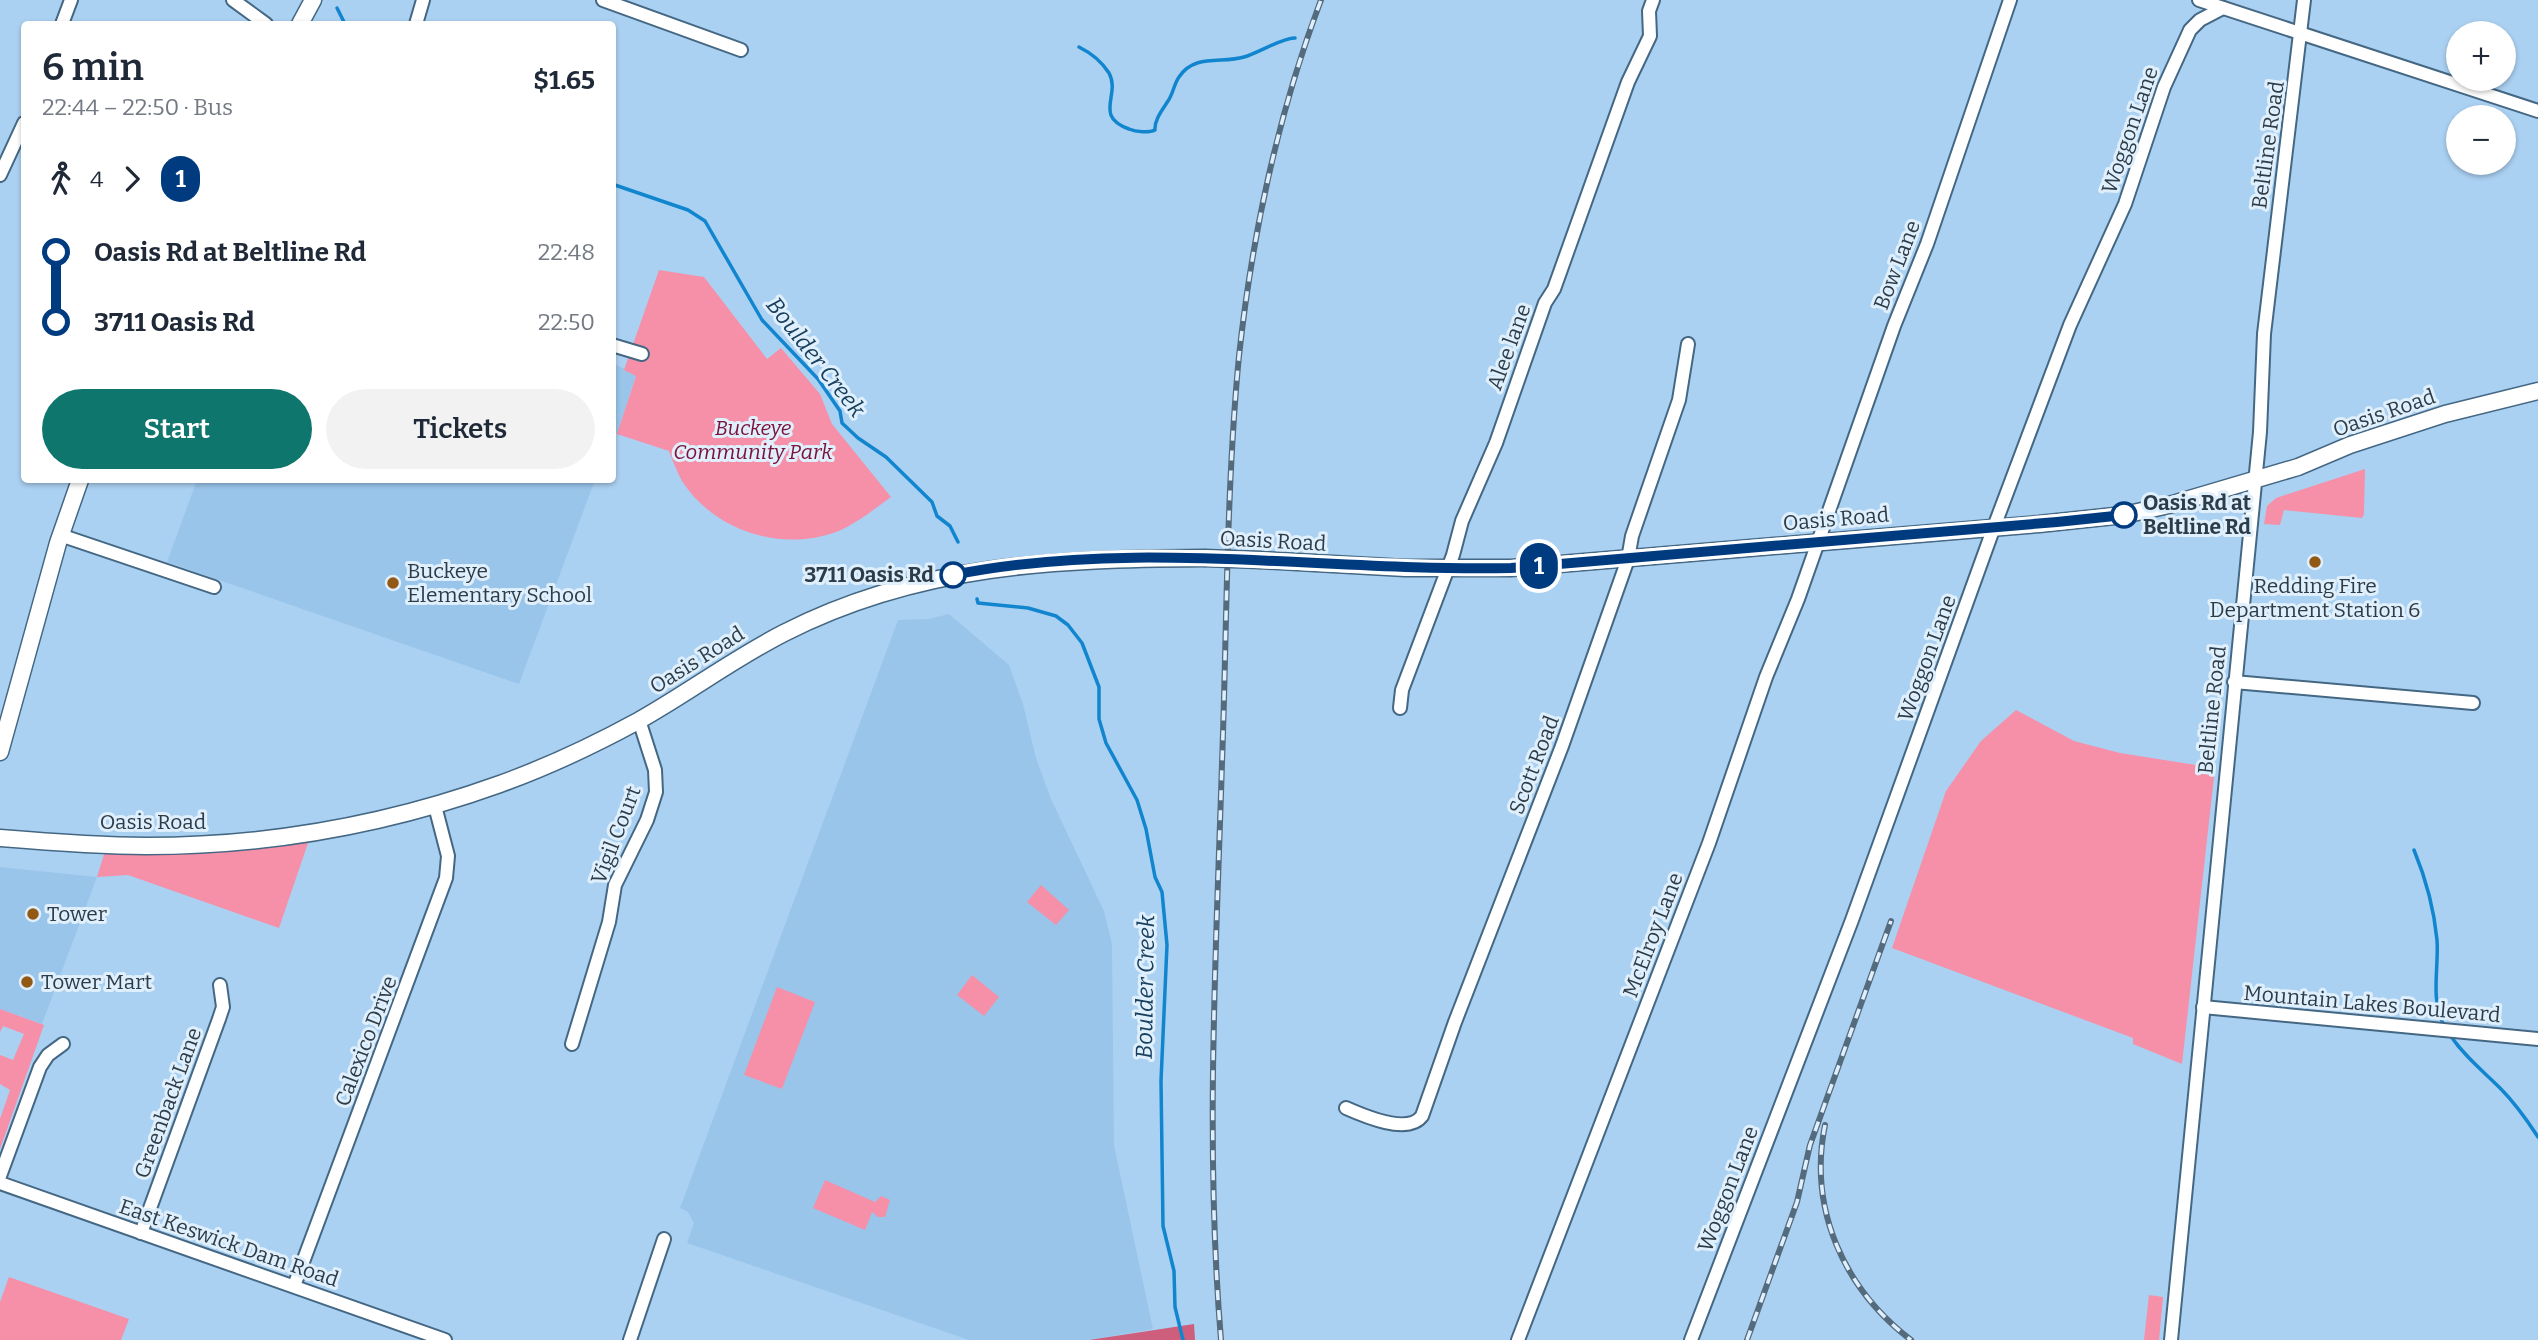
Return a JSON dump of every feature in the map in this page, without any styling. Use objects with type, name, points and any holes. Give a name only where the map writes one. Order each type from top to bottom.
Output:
[{"type":"main road","points":[[302,21],[313,0]]},
{"type":"main road","name":"Oasis Road","points":[[0,838],[145,846],[236,842],[352,826],[435,806],[524,774],[586,747],[639,720],[750,651],[844,607],[931,579],[976,570],[1065,561],[1204,558],[1447,569],[1511,568],[2124,515],[2169,505],[2298,467],[2350,445],[2445,415],[2538,391]]},
{"type":"main road","points":[[1,743],[60,536],[79,483]]},
{"type":"street","points":[[63,21],[71,0]]},
{"type":"street","points":[[233,0],[263,21]]},
{"type":"street","points":[[417,21],[423,0]]},
{"type":"street","points":[[604,0],[740,50]]},
{"type":"street","name":"Alee lane","points":[[1400,708],[1402,690],[1462,521],[1496,443],[1539,319],[1554,289],[1628,82],[1650,36],[1649,11],[1653,0]]},
{"type":"street","name":"Bow Lane","points":[[1816,541],[1927,244],[2010,0]]},
{"type":"street","points":[[2199,0],[2538,111]]},
{"type":"street","name":"Beltline Road","points":[[2171,1340],[2255,479],[2264,334],[2304,0]]},
{"type":"street","name":"Woggon Lane","points":[[1691,1340],[1852,920],[2070,326],[2125,204],[2164,87],[2184,40],[2200,20],[2223,8]]},
{"type":"street","points":[[0,175],[21,130]]},
{"type":"street","points":[[0,139],[16,141]]},
{"type":"street","name":"Scott Road","points":[[1346,1108],[1387,1123],[1409,1125],[1422,1116],[1455,1022],[1562,746],[1628,559],[1632,536],[1679,400],[1688,344]]},
{"type":"street","points":[[616,346],[642,354]]},
{"type":"street","points":[[60,536],[214,587]]},
{"type":"street","name":"McElroy Lane","points":[[1518,1340],[1709,843],[1766,677],[1798,600],[1816,541]]},
{"type":"street","points":[[2234,682],[2473,703]]},
{"type":"street","name":"Vigil Court","points":[[572,1044],[609,922],[615,885],[647,820],[656,792],[655,769],[639,720]]},
{"type":"street","name":"Calexico Drive","points":[[294,1286],[446,878],[448,856],[435,806]]},
{"type":"street","name":"Greenback Lane","points":[[141,1233],[223,1007],[220,985]]},
{"type":"street","name":"Mountain Lakes Boulevard","points":[[2203,1007],[2538,1039]]},
{"type":"street","points":[[0,1176],[40,1067],[48,1055],[63,1044]]},
{"type":"street","name":"East Keswick Dam Road","points":[[0,1183],[444,1340]]},
{"type":"street","points":[[630,1340],[664,1239]]},
{"type":"shaded area","points":[[616,365],[636,375],[616,434]]},
{"type":"shaded area","name":"Buckeye Elementary School","points":[[196,483],[594,483],[519,684],[167,562]]},
{"type":"shaded area","points":[[949,614],[1009,665],[1051,799],[1104,911],[1112,944],[1114,1145],[1153,1329],[1089,1340],[969,1340],[687,1243],[694,1223],[688,1212],[680,1208],[898,620],[929,619]]},
{"type":"shaded area","points":[[0,867],[97,877],[42,1024],[0,1009]]},
{"type":"shaded area","points":[[1194,1324],[1195,1340],[1089,1340]]},
{"type":"green space","name":"Buckeye Community Park","points":[[659,270],[704,277],[767,359],[781,348],[820,394],[832,424],[891,497],[857,521],[836,532],[815,538],[793,540],[750,533],[712,513],[696,498],[682,481],[669,451],[617,434],[636,376],[624,370]]},
{"type":"green space","points":[[2365,469],[2362,518],[2284,510],[2280,525],[2264,524],[2267,506],[2276,498]]},
{"type":"green space","points":[[2016,710],[2074,741],[2120,753],[2215,768],[2182,1064],[2133,1044],[2133,1038],[1892,948],[1946,791],[1981,741]]},
{"type":"green space","points":[[309,840],[279,928],[128,875],[97,877],[105,851]]},
{"type":"green space","points":[[1041,885],[1069,910],[1056,925],[1027,902]]},
{"type":"green space","points":[[972,975],[999,997],[984,1016],[957,995]]},
{"type":"green space","points":[[777,987],[815,1002],[782,1089],[744,1075]]},
{"type":"green space","points":[[0,1009],[44,1025],[0,1149],[0,1119],[10,1090],[0,1084],[0,1055],[13,1060],[24,1034],[3,1026],[0,1032]]},
{"type":"green space","points":[[825,1180],[875,1202],[881,1196],[890,1200],[885,1217],[878,1217],[872,1212],[865,1230],[813,1208]]},
{"type":"green space","points":[[9,1277],[129,1319],[121,1340],[0,1340],[0,1302]]},
{"type":"green space","points":[[2149,1295],[2163,1297],[2159,1340],[2144,1340]]},
{"type":"waterway","name":"Boulder Creek","points":[[337,8],[344,21]]},
{"type":"waterway","points":[[1079,47],[1096,58],[1109,73],[1112,81],[1112,118],[1129,129],[1146,132],[1155,130],[1157,119],[1185,70],[1201,62],[1244,57],[1295,38]]},
{"type":"waterway","name":"Boulder Creek","points":[[616,185],[688,210],[705,221],[762,320],[818,379],[840,411],[842,423],[886,457],[932,502],[937,516],[950,526],[958,542]]},
{"type":"waterway","name":"Boulder Creek","points":[[977,599],[978,603],[1028,608],[1056,616],[1068,625],[1082,643],[1099,687],[1099,719],[1106,743],[1137,800],[1146,829],[1155,877],[1162,892],[1167,945],[1161,1081],[1163,1226],[1174,1271],[1175,1307],[1183,1340]]},
{"type":"waterway","points":[[2414,850],[2434,917],[2437,940],[2436,995],[2444,1025]]},
{"type":"waterway","points":[[2450,1035],[2467,1057],[2511,1100],[2538,1137]]},
{"type":"railway","points":[[1221,1340],[1216,1268],[1213,1052],[1235,407],[1244,311],[1259,221],[1292,87],[1321,0]]},
{"type":"railway","points":[[1747,1340],[1797,1202],[1810,1145],[1891,921]]},
{"type":"railway","points":[[1825,1125],[1821,1156],[1822,1187],[1827,1216],[1837,1245],[1850,1272],[1867,1297],[1887,1320],[1911,1340]]},
{"type":"bus line","name":"1","points":[[953,575],[976,570],[1065,561],[1204,558],[1447,569],[1511,568],[2124,515]]},
{"type":"place","name":"Oasis Rd at Beltline Rd","points":[[2124,515]]},
{"type":"place","name":"Redding Fire Department Station 6","points":[[2315,562]]},
{"type":"place","name":"3711 Oasis Rd","points":[[953,575]]},
{"type":"place","name":"Buckeye Elementary School","points":[[393,583]]},
{"type":"place","name":"Tower","points":[[33,914]]},
{"type":"place","name":"Tower Mart","points":[[27,982]]}]
